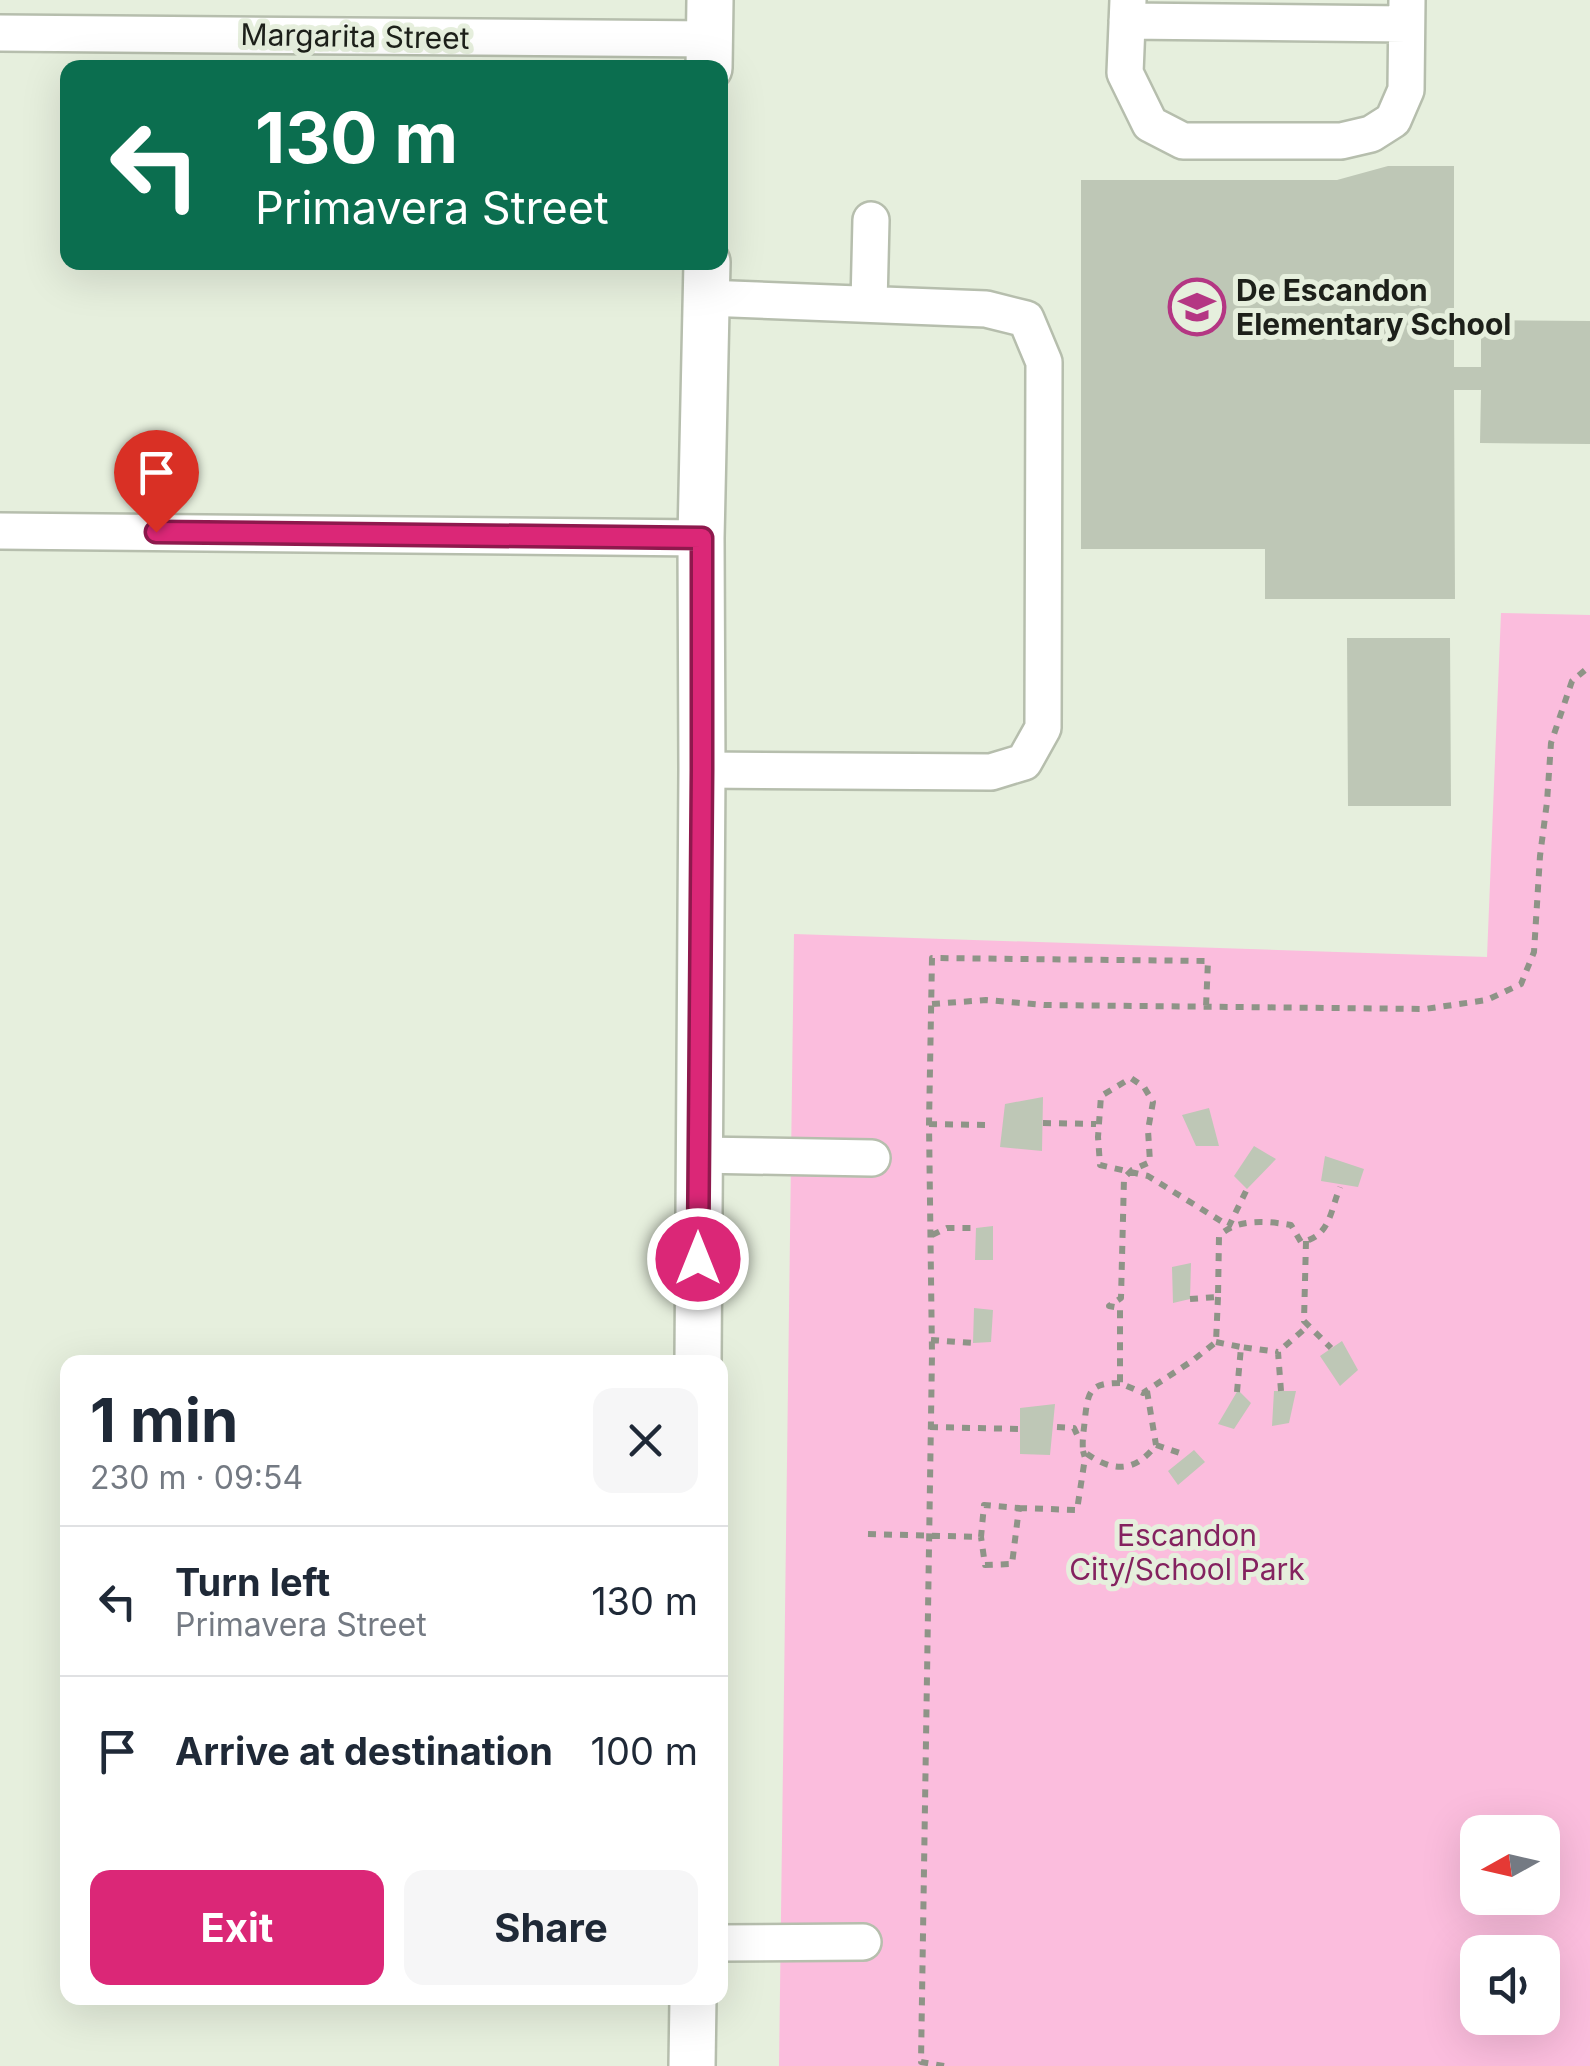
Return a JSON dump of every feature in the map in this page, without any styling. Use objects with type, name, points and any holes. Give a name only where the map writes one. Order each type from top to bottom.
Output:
[{"type":"main road","points":[[698,1355],[706,280]]},
{"type":"main road","points":[[692,2066],[693,2005]]},
{"type":"street","points":[[1128,11],[1406,12],[1406,90],[1394,120],[1371,134],[1341,141],[1183,141],[1150,124],[1125,73],[1128,11]]},
{"type":"street","name":"Margarita Street","points":[[0,33],[709,36]]},
{"type":"street","points":[[869,304],[871,220]]},
{"type":"street","points":[[702,770],[991,772],[1024,762],[1043,728],[1044,362],[1026,319],[986,309],[869,304],[706,280]]},
{"type":"street","points":[[0,531],[702,538]]},
{"type":"street","points":[[699,1155],[872,1158]]},
{"type":"street","points":[[728,1943],[863,1942]]},
{"type":"path","points":[[932,1004],[986,1000],[1044,1005],[1425,1008],[1487,1000],[1520,984],[1534,952],[1550,743],[1572,681],[1590,666]]},
{"type":"path","points":[[944,2066],[921,2062],[932,958],[1208,961],[1206,1007]]},
{"type":"path","points":[[1120,1383],[1120,1308],[1109,1306],[1121,1298],[1124,1178],[1132,1170],[1150,1162],[1148,1130],[1153,1102],[1144,1087],[1131,1078],[1101,1096],[1100,1165],[1132,1170],[1148,1176],[1229,1226],[1267,1221],[1291,1225],[1301,1242],[1315,1239],[1326,1227],[1340,1188]]},
{"type":"path","points":[[1043,1123],[1096,1124]]},
{"type":"path","points":[[929,1124],[992,1126]]},
{"type":"path","points":[[1147,1390],[1156,1445],[1146,1458],[1134,1467],[1116,1466],[1096,1462],[1083,1451],[1081,1431],[1091,1390],[1104,1382],[1120,1383],[1143,1393],[1147,1390],[1192,1361],[1216,1342],[1219,1236],[1229,1226],[1247,1189]]},
{"type":"path","points":[[932,1235],[947,1228],[976,1228]]},
{"type":"path","points":[[1306,1241],[1304,1321],[1331,1348]]},
{"type":"path","points":[[1190,1299],[1218,1297]]},
{"type":"path","points":[[1216,1342],[1278,1352],[1309,1325]]},
{"type":"path","points":[[931,1340],[973,1343]]},
{"type":"path","points":[[1237,1392],[1241,1347]]},
{"type":"path","points":[[1278,1352],[1281,1391]]},
{"type":"path","points":[[930,1427],[1020,1428]]},
{"type":"path","points":[[1018,1508],[1012,1564],[985,1565],[981,1537],[984,1505],[1077,1510],[1085,1458],[1074,1428],[1057,1427]]},
{"type":"path","points":[[1156,1445],[1180,1453]]},
{"type":"path","points":[[868,1534],[981,1537]]},
{"type":"green space","name":"Escandon City/School Park","points":[[1501,613],[1590,615],[1590,2066],[779,2066],[794,934],[1487,957]]},
{"type":"building","points":[[1388,166],[1454,166],[1454,367],[1481,367],[1481,320],[1590,321],[1590,444],[1480,443],[1481,390],[1454,390],[1455,599],[1265,599],[1265,549],[1081,549],[1081,180],[1337,180]]},
{"type":"building","points":[[1347,638],[1450,638],[1451,806],[1348,806]]},
{"type":"building","points":[[1043,1097],[1042,1151],[1000,1147],[1005,1104]]},
{"type":"building","points":[[1209,1108],[1219,1146],[1196,1146],[1182,1115]]},
{"type":"building","points":[[1254,1146],[1276,1159],[1247,1189],[1234,1176]]},
{"type":"building","points":[[1325,1156],[1364,1169],[1358,1187],[1321,1181]]},
{"type":"building","points":[[993,1226],[993,1260],[975,1260],[976,1228]]},
{"type":"building","points":[[1191,1263],[1190,1299],[1173,1303],[1172,1267]]},
{"type":"building","points":[[974,1308],[993,1310],[991,1342],[973,1343]]},
{"type":"building","points":[[1342,1341],[1358,1370],[1340,1386],[1320,1356]]},
{"type":"building","points":[[1238,1390],[1251,1403],[1234,1429],[1218,1424]]},
{"type":"building","points":[[1274,1391],[1296,1391],[1289,1423],[1272,1426]]},
{"type":"building","points":[[1055,1404],[1050,1455],[1020,1454],[1020,1408]]},
{"type":"building","points":[[1194,1450],[1205,1462],[1178,1485],[1168,1471]]},
{"type":"place","name":"De Escandon Elementary School","points":[[1197,307]]},
{"type":"route","points":[[156,532],[702,538],[698,1259]]}]
